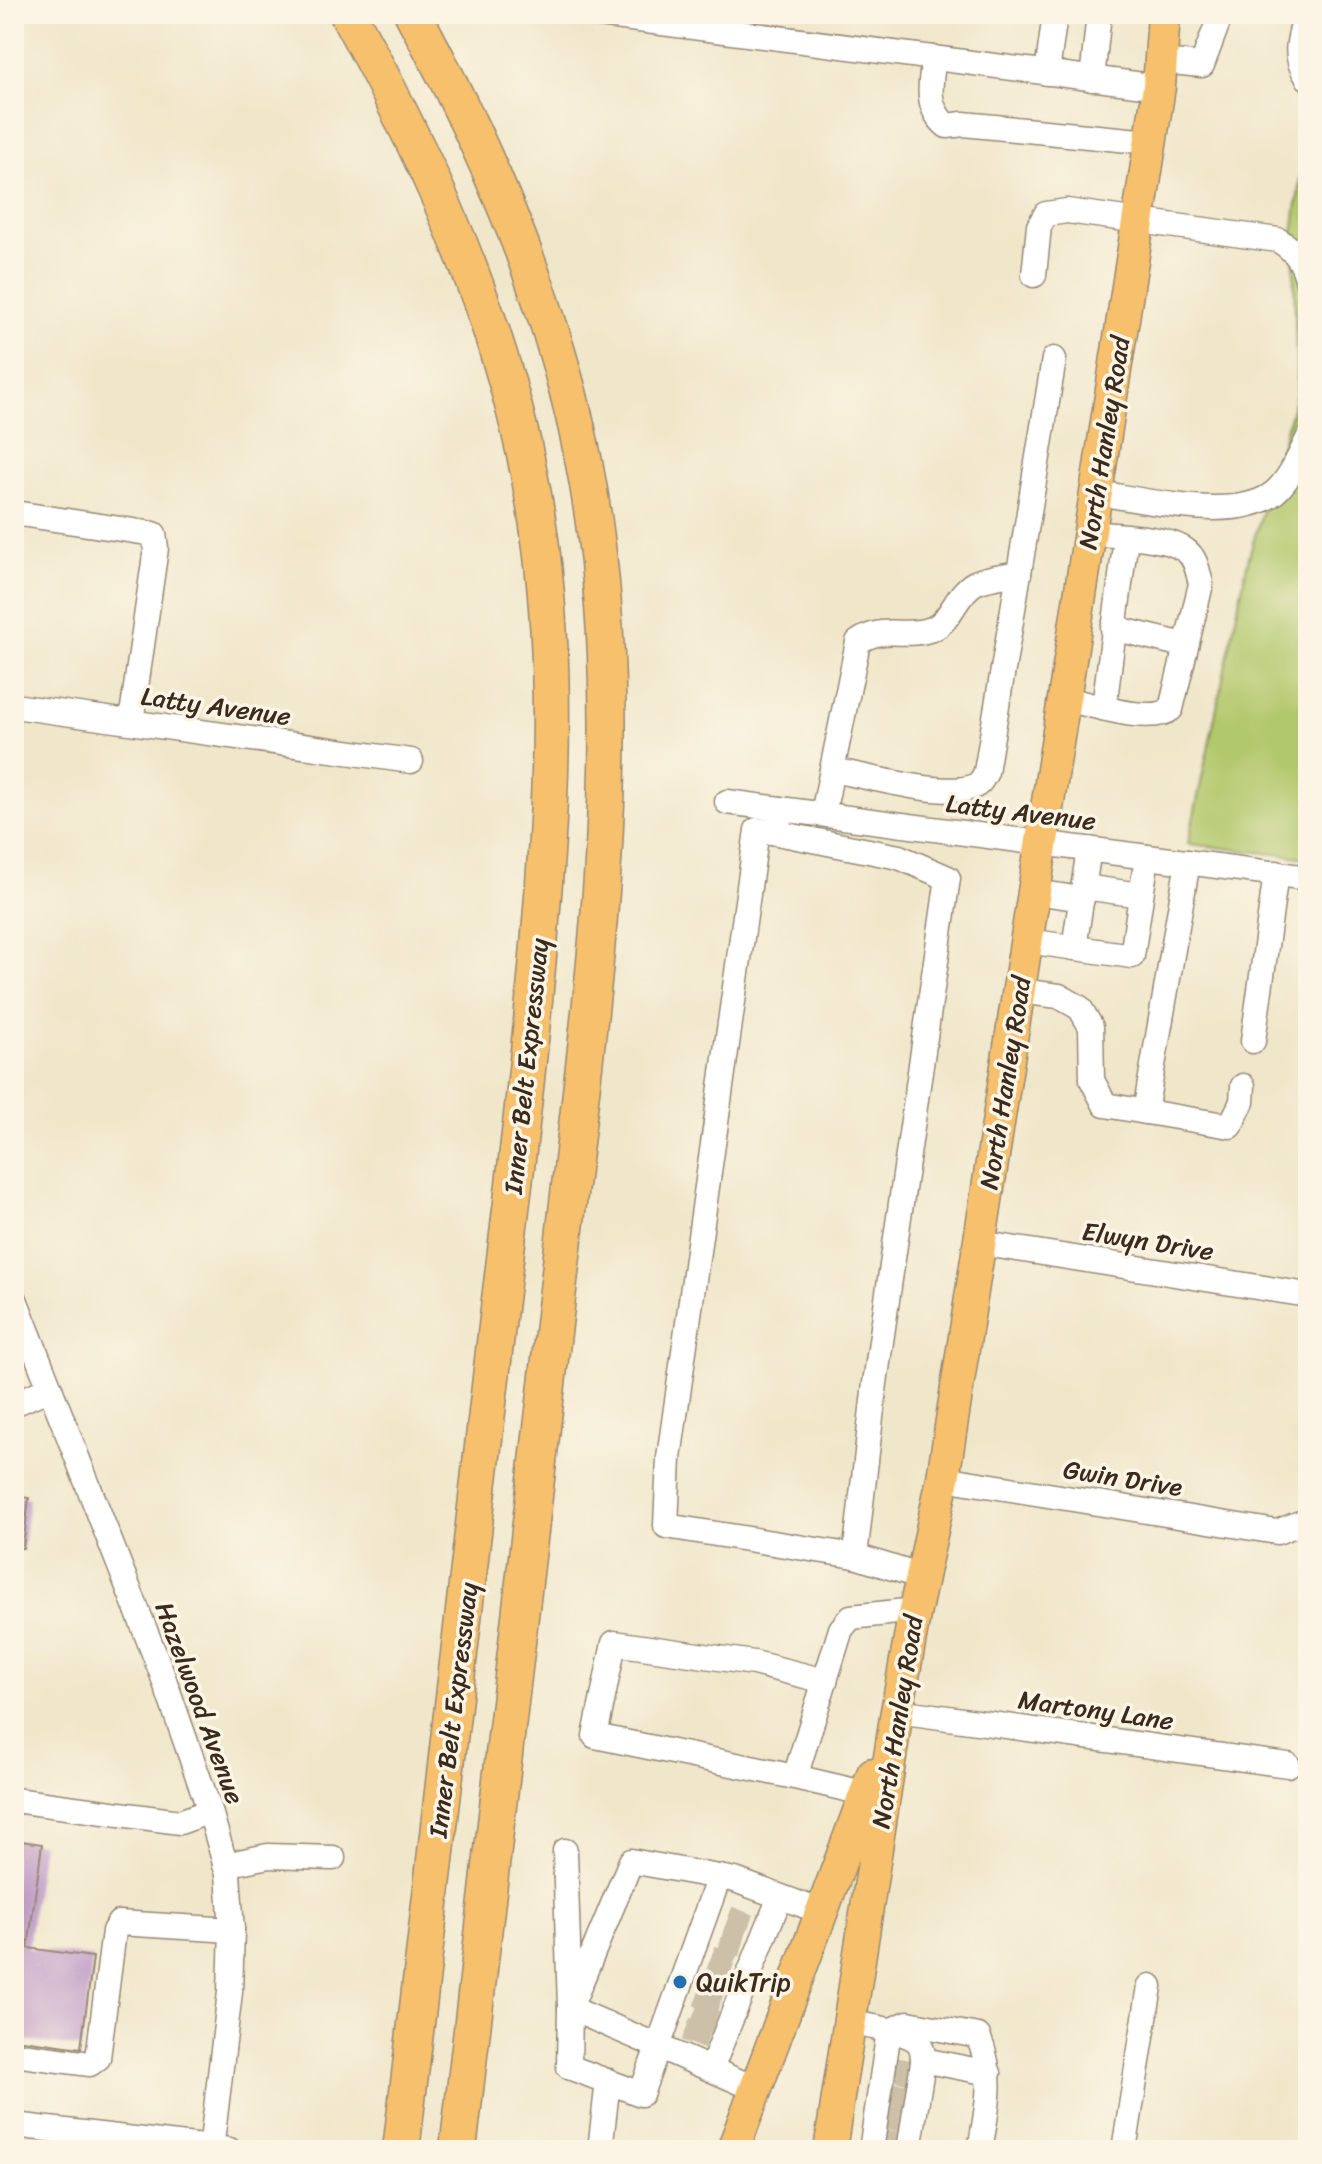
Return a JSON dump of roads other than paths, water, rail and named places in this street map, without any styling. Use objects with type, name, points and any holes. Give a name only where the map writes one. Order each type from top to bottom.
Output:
[{"type":"highway","name":"Inner Belt Expressway","points":[[348,14],[436,184],[482,302],[513,405],[541,544],[548,623],[552,734],[546,861],[530,1049],[404,2133]]},
{"type":"highway","points":[[413,14],[499,189],[528,261],[563,374],[596,534],[608,695],[605,817],[589,1020],[460,2136]]},
{"type":"main road","name":"North Hanley Road","points":[[830,2150],[850,2023],[874,1797],[897,1711],[943,1478],[1138,222],[1160,74],[1164,14]]},
{"type":"main road","points":[[732,2146],[822,1912],[874,1797]]},
{"type":"street","points":[[592,14],[1092,79],[1160,74],[1202,65],[1221,14]]},
{"type":"street","points":[[1047,73],[1055,14]]},
{"type":"street","points":[[1092,79],[1099,14]]},
{"type":"street","points":[[1306,14],[1296,46],[1298,63],[1308,78]]},
{"type":"street","points":[[1051,47],[1095,53]]},
{"type":"street","points":[[934,58],[931,103],[937,118],[947,126],[963,124],[1057,131],[1150,142]]},
{"type":"street","points":[[1034,275],[1039,226],[1046,214],[1067,211],[1278,240],[1293,250],[1303,264],[1308,282]]},
{"type":"street","points":[[832,770],[942,790],[969,789],[980,784],[986,772],[1054,359]]},
{"type":"street","points":[[1097,493],[1228,509],[1255,504],[1275,493],[1295,466],[1308,439]]},
{"type":"street","points":[[14,513],[154,534],[156,548],[131,722]]},
{"type":"street","points":[[1065,699],[1148,716],[1163,715],[1171,709],[1201,584],[1196,563],[1187,550],[1171,543],[1090,533]]},
{"type":"street","points":[[1104,707],[1126,538]]},
{"type":"street","points":[[823,814],[858,642],[880,631],[908,633],[934,628],[946,617],[957,598],[976,583],[1019,573]]},
{"type":"street","points":[[1113,628],[1184,645]]},
{"type":"street","name":"Latty Avenue","points":[[14,706],[411,761]]},
{"type":"street","name":"Latty Avenue","points":[[727,802],[779,821],[823,814],[1308,878]]},
{"type":"street","points":[[855,1556],[875,1383],[948,878],[899,857],[779,821],[757,830],[669,1458],[666,1526],[855,1556],[922,1577]]},
{"type":"street","points":[[1074,948],[1089,849]]},
{"type":"street","points":[[1027,941],[1132,956],[1147,857]]},
{"type":"street","points":[[1145,1112],[1188,862]]},
{"type":"street","points":[[1253,1041],[1276,873]]},
{"type":"street","points":[[1035,892],[1140,895]]},
{"type":"street","points":[[1019,991],[1059,996],[1080,1008],[1091,1027],[1092,1080],[1105,1105],[1230,1126],[1242,1102],[1243,1086]]},
{"type":"street","name":"Elwyn Drive","points":[[979,1243],[1308,1295]]},
{"type":"street","name":"Hazelwood Avenue","points":[[14,1297],[161,1671],[210,1811],[225,1865],[232,1930],[217,2149]]},
{"type":"street","points":[[14,1404],[50,1388]]},
{"type":"street","name":"Gwin Drive","points":[[943,1478],[1277,1532],[1303,1527]]},
{"type":"street","points":[[795,1777],[841,1629],[851,1617],[915,1610]]},
{"type":"street","points":[[825,1681],[754,1663],[614,1643],[595,1736],[795,1777],[874,1797]]},
{"type":"street","name":"Martony Lane","points":[[897,1711],[1288,1765]]},
{"type":"street","points":[[14,1800],[180,1822],[210,1811]]},
{"type":"street","points":[[565,1851],[569,2067],[641,2094],[658,2047],[780,1897]]},
{"type":"street","points":[[225,1865],[268,1856],[333,1858]]},
{"type":"street","points":[[570,2008],[631,1861],[719,1877],[822,1912]]},
{"type":"street","points":[[711,2069],[719,1877]]},
{"type":"street","points":[[14,2054],[90,2064],[98,2058],[114,1931],[119,1923],[232,1930]]},
{"type":"street","points":[[1124,2150],[1150,1986]]},
{"type":"street","points":[[570,2008],[756,2089]]},
{"type":"street","points":[[850,2023],[918,2041],[897,2113]]},
{"type":"street","points":[[889,2031],[908,2023],[978,2036],[989,2073],[990,2090],[980,2150]]},
{"type":"street","points":[[889,2031],[886,2068],[897,2113]]},
{"type":"street","points":[[838,2096],[897,2113],[989,2073]]},
{"type":"street","points":[[600,2150],[608,2081]]},
{"type":"street","points":[[14,2125],[54,2140],[217,2149]]},
{"type":"tunnel","points":[[728,1918],[749,1926]]},
{"type":"tunnel","points":[[721,1939],[743,1945]]},
{"type":"tunnel","points":[[711,1957],[735,1966]]},
{"type":"tunnel","points":[[707,1974],[728,1982]]},
{"type":"tunnel","points":[[698,1994],[722,2003]]},
{"type":"tunnel","points":[[694,2014],[715,2022]]},
{"type":"tunnel","points":[[686,2029],[710,2038]]},
{"type":"tunnel","points":[[889,2068],[914,2073]]},
{"type":"tunnel","points":[[885,2093],[910,2097]]},
{"type":"tunnel","points":[[881,2117],[906,2120]]},
{"type":"tunnel","points":[[877,2141],[901,2144]]},
{"type":"place","name":"QuikTrip","points":[[680,1982]]}]
